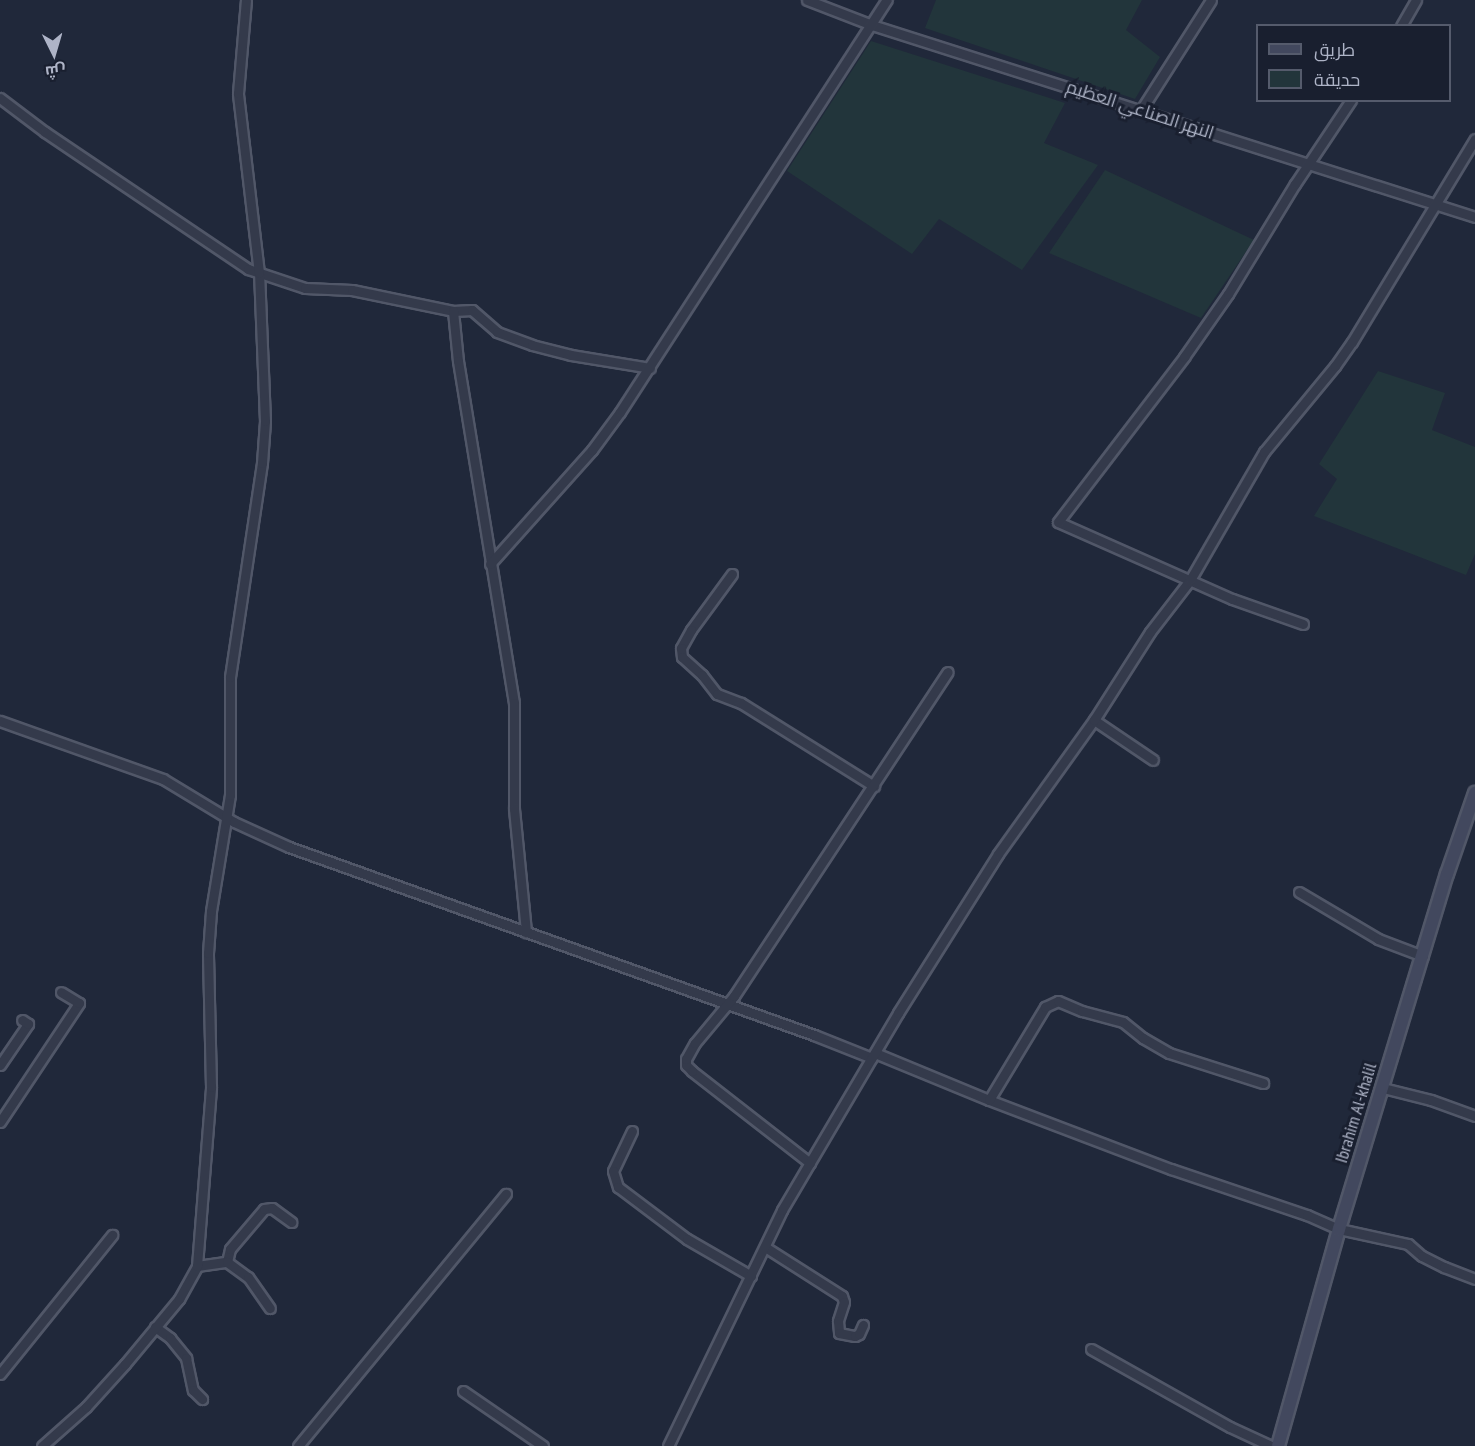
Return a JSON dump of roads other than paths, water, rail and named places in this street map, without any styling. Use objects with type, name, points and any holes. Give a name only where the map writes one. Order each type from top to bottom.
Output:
[{"type":"street","points":[[42,1446],[86,1407],[179,1299],[196,1266],[211,1087],[208,953],[210,921],[230,795],[232,658],[264,444],[260,273],[238,93],[246,0]]},
{"type":"street","name":"النهر الصناعي العظيم","points":[[807,0],[872,25],[1475,217]]},
{"type":"street","points":[[490,564],[592,450],[650,368],[822,97],[887,0]]},
{"type":"street","points":[[1141,110],[1211,0]]},
{"type":"street","points":[[1402,24],[1416,0]]},
{"type":"street","points":[[0,98],[45,132],[222,252],[260,273],[305,288],[352,290],[453,311],[472,310],[497,332],[532,345],[570,356],[650,368]]},
{"type":"street","points":[[1303,624],[1190,580],[1058,522],[1215,312],[1273,224],[1308,163],[1350,102]]},
{"type":"street","points":[[668,1446],[765,1247],[810,1163],[873,1055],[998,854],[1094,720],[1150,632],[1190,580],[1264,452],[1335,366],[1475,139]]},
{"type":"street","points":[[453,311],[458,361],[514,703],[514,809],[526,932]]},
{"type":"street","points":[[732,574],[691,630],[681,648],[681,657],[702,675],[717,694],[741,703],[874,786]]},
{"type":"street","points":[[810,1163],[686,1065],[690,1050],[728,1004],[948,672]]},
{"type":"street","points":[[1094,720],[1153,760]]},
{"type":"street","points":[[0,721],[163,778],[227,818],[289,847],[873,1055],[1339,1229],[1408,1244],[1422,1256],[1475,1279]]},
{"type":"street","name":"Ibrahim Al-khalil","points":[[1278,1446],[1339,1229],[1475,793]]},
{"type":"street","points":[[1299,892],[1378,939],[1424,956]]},
{"type":"street","points":[[0,1122],[79,1003],[61,992]]},
{"type":"street","points":[[989,1100],[1046,1007],[1058,1000],[1082,1011],[1123,1022],[1143,1038],[1169,1053],[1263,1083]]},
{"type":"street","points":[[0,1065],[28,1024],[22,1020]]},
{"type":"street","points":[[1383,1088],[1431,1100],[1475,1116]]},
{"type":"street","points":[[632,1131],[614,1171],[618,1187],[687,1239],[751,1276]]},
{"type":"street","points":[[298,1446],[506,1194]]},
{"type":"street","points":[[227,1262],[230,1249],[264,1209],[272,1208],[291,1222]]},
{"type":"street","points":[[0,1374],[112,1234]]},
{"type":"street","points":[[765,1247],[842,1296],[844,1302],[838,1321],[839,1333],[855,1336],[859,1334],[863,1325]]},
{"type":"street","points":[[196,1266],[227,1262],[248,1276],[270,1308]]},
{"type":"street","points":[[155,1327],[170,1338],[186,1359],[194,1390],[202,1399]]},
{"type":"street","points":[[1091,1349],[1230,1427],[1271,1446]]},
{"type":"street","points":[[463,1391],[543,1446]]}]
